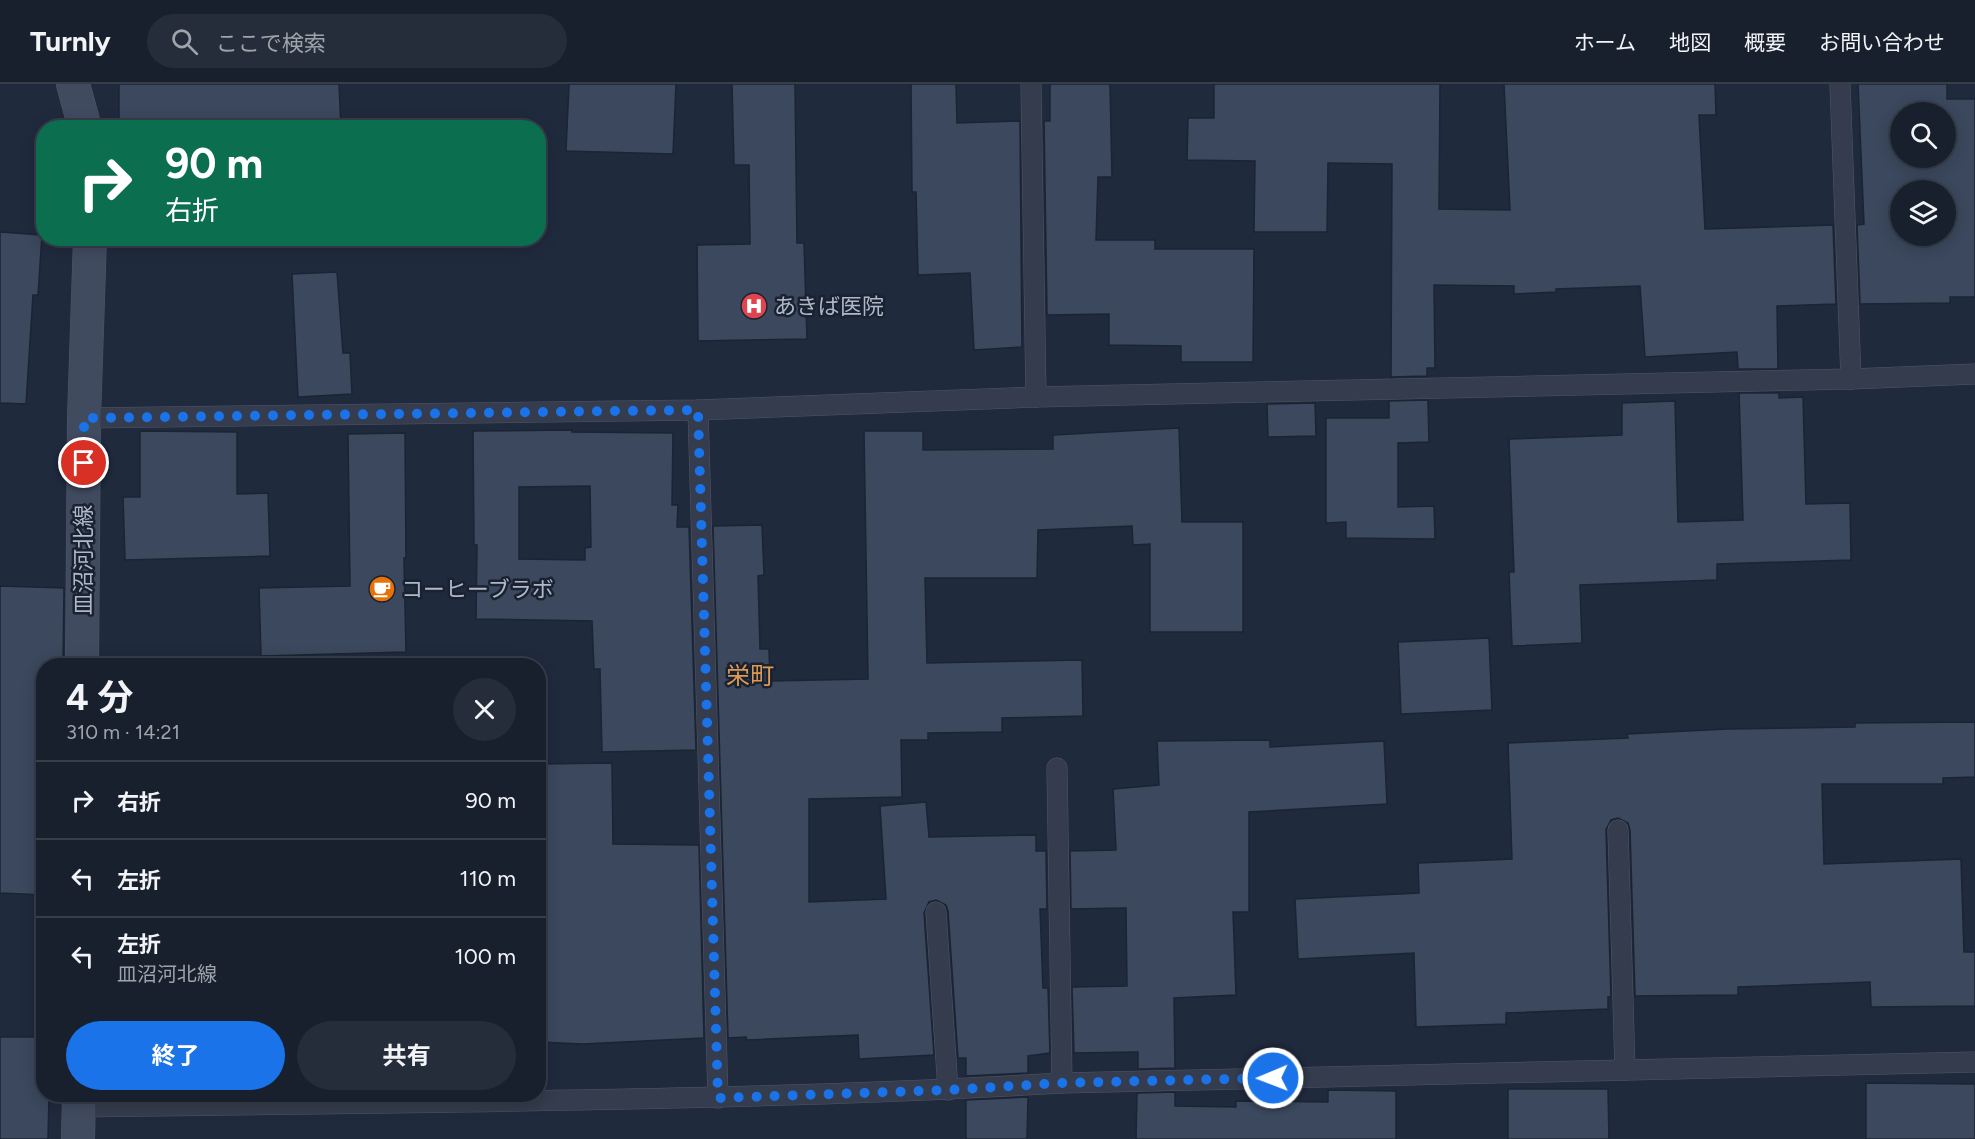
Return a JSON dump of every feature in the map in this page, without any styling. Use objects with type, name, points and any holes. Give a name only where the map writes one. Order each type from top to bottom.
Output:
[{"type":"main road","points":[[73,84],[83,120]]},
{"type":"main road","name":"皿沼河北線","points":[[82,658],[84,418],[90,246]]},
{"type":"main road","points":[[78,1139],[79,1102]]},
{"type":"lane","points":[[1031,84],[1036,397]]},
{"type":"lane","points":[[1840,84],[1851,379]]},
{"type":"lane","points":[[84,418],[698,410],[1036,397],[1851,379],[1975,374]]},
{"type":"lane","points":[[698,410],[718,1098]]},
{"type":"lane","points":[[1057,768],[1062,1083]]},
{"type":"lane","points":[[1618,830],[1625,1070]]},
{"type":"lane","points":[[936,912],[948,1090]]},
{"type":"lane","points":[[546,1099],[718,1098],[948,1090],[1062,1083],[1975,1062]]},
{"type":"building","points":[[119,84],[339,84],[341,120],[119,119]]},
{"type":"building","points":[[569,84],[676,84],[673,154],[566,151]]},
{"type":"building","points":[[732,84],[795,84],[797,243],[804,243],[807,339],[698,341],[697,245],[750,244],[749,165],[734,165]]},
{"type":"building","points":[[911,84],[956,84],[957,123],[1020,121],[1022,347],[974,350],[970,273],[918,275],[916,192],[912,192]]},
{"type":"building","points":[[1050,84],[1110,84],[1112,177],[1098,177],[1096,240],[1155,240],[1155,249],[1254,249],[1253,362],[1181,362],[1181,346],[1109,345],[1109,314],[1047,315],[1044,121],[1050,121]]},
{"type":"building","points":[[1214,84],[1440,84],[1439,209],[1510,210],[1504,84],[1715,84],[1716,115],[1699,115],[1705,229],[1833,225],[1836,304],[1777,306],[1778,369],[1738,369],[1737,352],[1645,357],[1640,286],[1556,289],[1556,292],[1514,294],[1514,286],[1434,285],[1435,368],[1427,368],[1427,376],[1391,377],[1392,164],[1328,163],[1327,232],[1254,232],[1255,161],[1187,160],[1188,118],[1214,118]]},
{"type":"building","points":[[1858,84],[1947,84],[1947,99],[1975,99],[1975,297],[1950,297],[1950,303],[1860,304],[1857,225],[1864,224]]},
{"type":"building","points":[[0,232],[36,235],[36,246],[41,246],[38,295],[33,295],[26,404],[0,403]]},
{"type":"building","points":[[337,272],[343,353],[350,353],[352,394],[298,397],[292,274]]},
{"type":"building","points":[[1739,393],[1779,393],[1779,398],[1803,397],[1806,504],[1850,503],[1851,560],[1717,564],[1717,580],[1580,585],[1582,643],[1512,646],[1509,572],[1514,572],[1509,439],[1622,435],[1622,403],[1675,401],[1678,522],[1743,520]]},
{"type":"building","points":[[1428,400],[1429,442],[1398,443],[1398,507],[1434,506],[1435,539],[1346,538],[1346,522],[1326,523],[1326,418],[1389,418],[1389,401]]},
{"type":"building","points":[[1315,403],[1316,436],[1268,437],[1267,404]]},
{"type":"building","points":[[1179,428],[1182,522],[1243,522],[1243,632],[1150,632],[1150,544],[1133,545],[1132,526],[1038,530],[1037,578],[925,578],[927,663],[1082,660],[1083,716],[1002,718],[1002,732],[928,733],[928,740],[901,740],[902,797],[809,799],[809,902],[886,899],[880,806],[926,802],[929,837],[1036,835],[1036,851],[1046,851],[1047,909],[1040,909],[1043,988],[1048,988],[1050,1053],[1028,1056],[1028,1073],[966,1076],[966,1058],[958,1058],[948,911],[946,905],[936,900],[929,902],[924,913],[934,1055],[859,1059],[858,1035],[747,1040],[746,1037],[728,1038],[713,526],[762,525],[764,575],[758,576],[760,649],[769,649],[770,681],[868,679],[864,431],[923,431],[923,450],[1053,449],[1053,435]]},
{"type":"building","points":[[572,430],[572,432],[673,433],[672,505],[678,505],[677,527],[689,527],[696,750],[602,752],[600,669],[594,669],[592,621],[476,619],[477,545],[474,545],[473,431]],"holes":[[[590,486],[591,547],[585,548],[585,560],[519,559],[519,487]]]},
{"type":"building","points":[[140,431],[237,432],[237,494],[268,493],[270,556],[125,560],[123,497],[140,497]]},
{"type":"building","points":[[405,433],[406,652],[261,656],[259,588],[350,586],[348,434]]},
{"type":"building","points":[[0,586],[64,588],[63,658],[36,658],[36,895],[0,893]]},
{"type":"building","points":[[1489,638],[1492,710],[1401,714],[1398,642]]},
{"type":"building","points":[[1975,722],[1975,777],[1943,778],[1943,784],[1822,784],[1824,864],[1961,859],[1964,952],[1975,952],[1975,1006],[1871,1007],[1870,982],[1738,987],[1738,995],[1635,996],[1630,830],[1628,823],[1618,818],[1611,820],[1606,830],[1611,997],[1608,997],[1608,1009],[1506,1013],[1506,1024],[1416,1027],[1414,953],[1298,959],[1295,899],[1419,893],[1418,863],[1512,859],[1508,743],[1628,738],[1627,734],[1727,729],[1855,727],[1855,723]]},
{"type":"building","points":[[1270,740],[1270,747],[1384,741],[1387,804],[1249,812],[1249,912],[1233,912],[1236,995],[1174,998],[1175,1068],[1138,1069],[1138,1052],[1074,1053],[1072,987],[1127,986],[1126,908],[1071,909],[1070,851],[1116,850],[1113,789],[1159,785],[1157,741]]},
{"type":"building","points":[[612,763],[613,844],[699,845],[704,1038],[583,1044],[546,1042],[546,764]]},
{"type":"building","points":[[0,1037],[36,1037],[36,1102],[49,1102],[48,1139],[0,1139]]},
{"type":"building","points":[[1866,1083],[1975,1084],[1975,1139],[1866,1139]]},
{"type":"building","points":[[1508,1089],[1608,1089],[1609,1139],[1508,1139]]},
{"type":"building","points":[[1328,1090],[1396,1091],[1396,1139],[1136,1139],[1137,1093],[1175,1092],[1175,1106],[1236,1107],[1236,1101],[1328,1102]]},
{"type":"building","points":[[1028,1097],[1027,1139],[966,1139],[966,1100]]},
{"type":"place","name":"あきば医院","points":[[754,306]]},
{"type":"place","name":"コーヒーブラボ","points":[[382,589]]},
{"type":"district","name":"栄町","points":[[750,675]]},
{"type":"route","points":[[84,463],[84,418],[698,410],[718,1098],[948,1090],[1062,1083],[1273,1078]]}]
